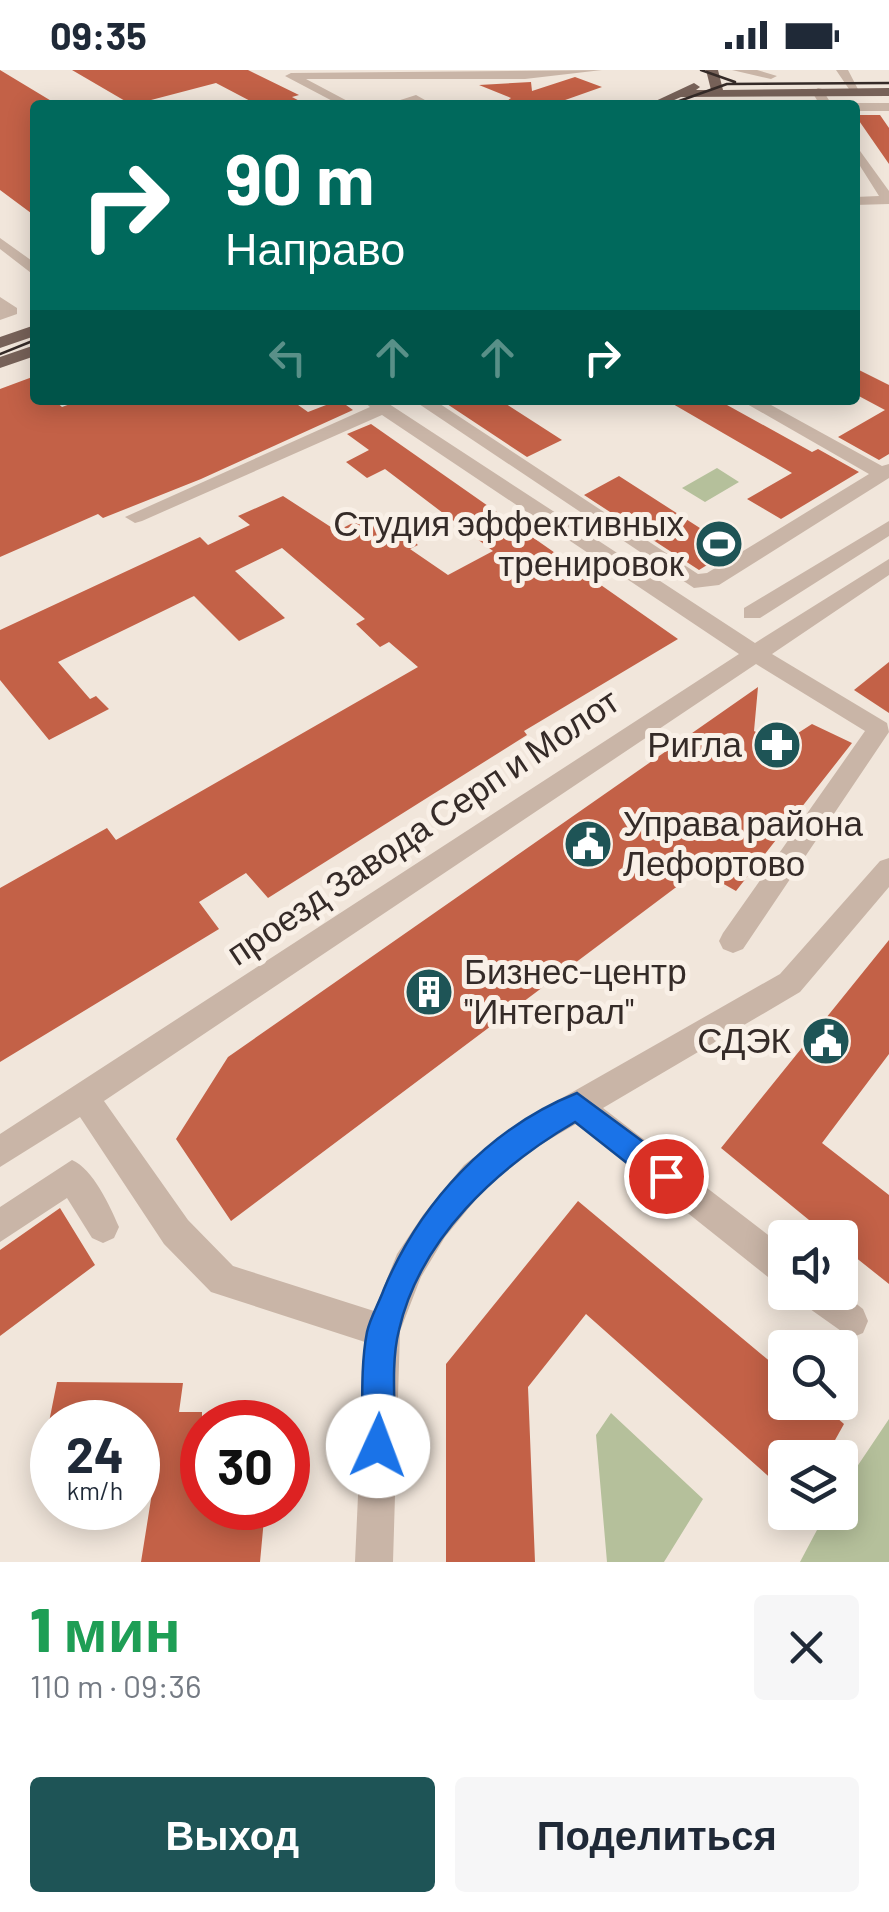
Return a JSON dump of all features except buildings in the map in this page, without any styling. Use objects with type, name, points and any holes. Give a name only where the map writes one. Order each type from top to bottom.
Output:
[{"type":"main road","points":[[712,70],[718,84],[716,94]]},
{"type":"main road","points":[[695,77],[716,94]]},
{"type":"main road","points":[[697,100],[716,94],[889,92]]},
{"type":"main road","points":[[0,344],[30,332]]},
{"type":"main road","points":[[0,364],[30,352]]},
{"type":"street","points":[[284,73],[596,70]]},
{"type":"street","points":[[738,70],[771,76]]},
{"type":"street","points":[[842,70],[856,92]]},
{"type":"street","points":[[284,73],[340,100]]},
{"type":"street","points":[[425,100],[440,90]]},
{"type":"street","points":[[818,92],[823,100]]},
{"type":"street","points":[[860,107],[889,107]]},
{"type":"street","points":[[860,156],[888,200],[860,201]]},
{"type":"street","points":[[869,170],[888,170]]},
{"type":"street","points":[[0,242],[30,268]]},
{"type":"street","points":[[0,302],[11,312],[0,315]]},
{"type":"street","points":[[136,517],[375,405]]},
{"type":"street","points":[[379,405],[754,653],[879,729],[733,940]]},
{"type":"street","points":[[430,405],[557,484],[687,579],[705,582],[886,472]]},
{"type":"street","points":[[758,405],[886,472]]},
{"type":"street","points":[[752,614],[889,527]]},
{"type":"street","name":"проезд Завода Серп и Молот","points":[[0,1152],[889,566]]},
{"type":"street","points":[[374,1562],[383,1331],[409,1266],[455,1198],[498,1156],[790,982],[888,872]]},
{"type":"street","points":[[84,1097],[176,1232],[223,1280],[383,1331]]},
{"type":"street","points":[[577,1106],[768,1256]]},
{"type":"street","points":[[0,1226],[72,1176],[104,1227]]},
{"type":"street","points":[[837,1310],[851,1321]]},
{"type":"green space","points":[[717,468],[739,482],[705,502],[682,488]]},
{"type":"green space","points":[[611,1413],[703,1499],[664,1562],[607,1562],[596,1435]]},
{"type":"green space","points":[[889,1419],[889,1562],[800,1562],[817,1530],[858,1530],[858,1465]]},
{"type":"tram line","points":[[701,70],[735,82]]},
{"type":"tram line","points":[[682,100],[727,84],[889,83]]},
{"type":"tram line","points":[[0,354],[30,342]]},
{"type":"place","name":"Студия эффективных тренировок","points":[[719,544]]},
{"type":"place","name":"Ригла","points":[[777,745]]},
{"type":"place","name":"Управа района Лефортово","points":[[588,844]]},
{"type":"place","name":"Бизнес-центр \"Интеграл\"","points":[[429,992]]},
{"type":"place","name":"СДЭК","points":[[826,1041]]},
{"type":"route","points":[[378,1446],[383,1331],[409,1266],[434,1226],[476,1176],[529,1134],[577,1106],[666,1176]]}]
